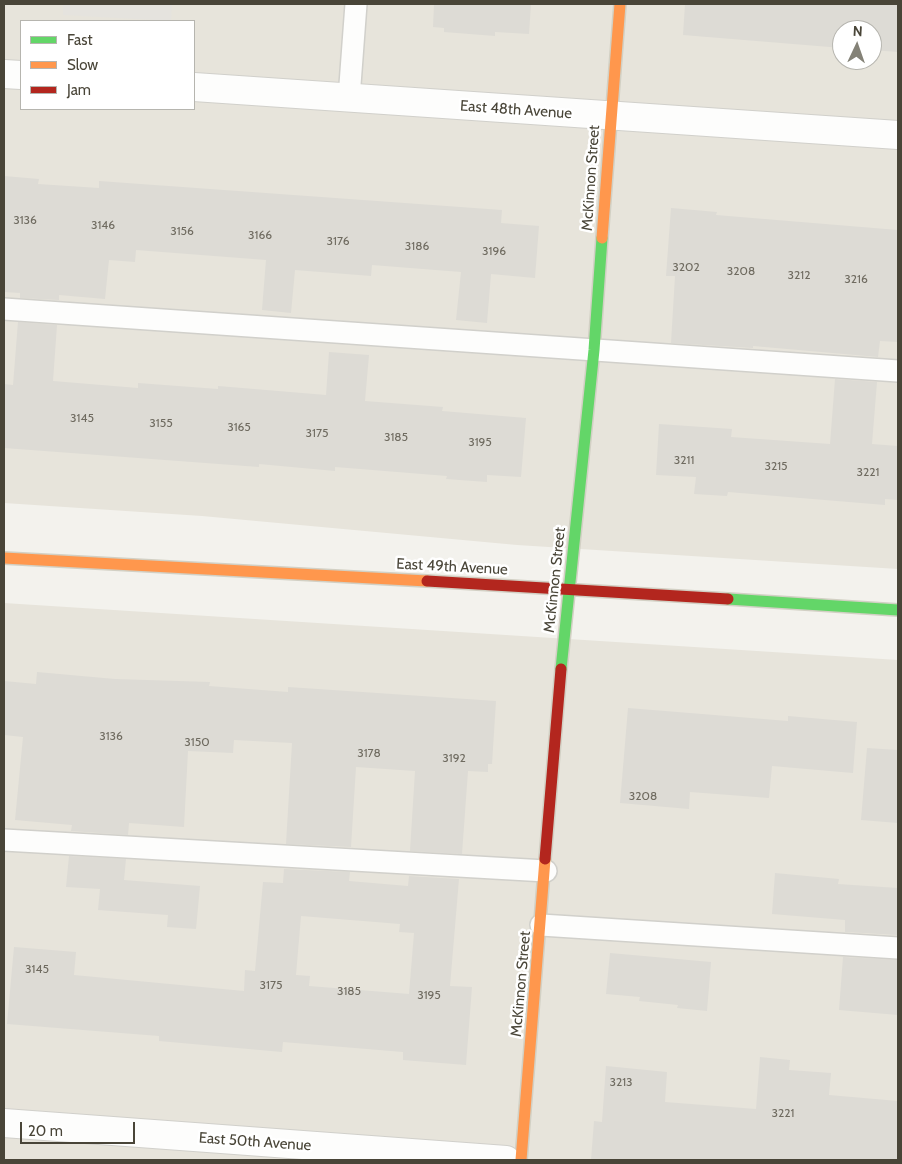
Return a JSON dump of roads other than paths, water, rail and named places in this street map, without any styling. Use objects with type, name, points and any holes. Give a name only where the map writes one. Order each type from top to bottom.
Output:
[{"type":"street","name":"McKinnon Street","points":[[521,1160],[569,589],[594,350],[610,117],[620,4]]},
{"type":"street","points":[[4,74],[20,76]]},
{"type":"street","name":"East 48th Avenue","points":[[195,87],[610,117],[898,135]]},
{"type":"street","name":"East 49th Avenue","points":[[4,558],[569,589],[898,610]]},
{"type":"street","name":"East 50th Avenue","points":[[4,1124],[506,1160]]},
{"type":"lane","points":[[349,98],[356,4]]},
{"type":"lane","points":[[4,309],[898,371]]},
{"type":"lane","points":[[4,840],[546,871]]},
{"type":"lane","points":[[541,926],[898,948]]}]
